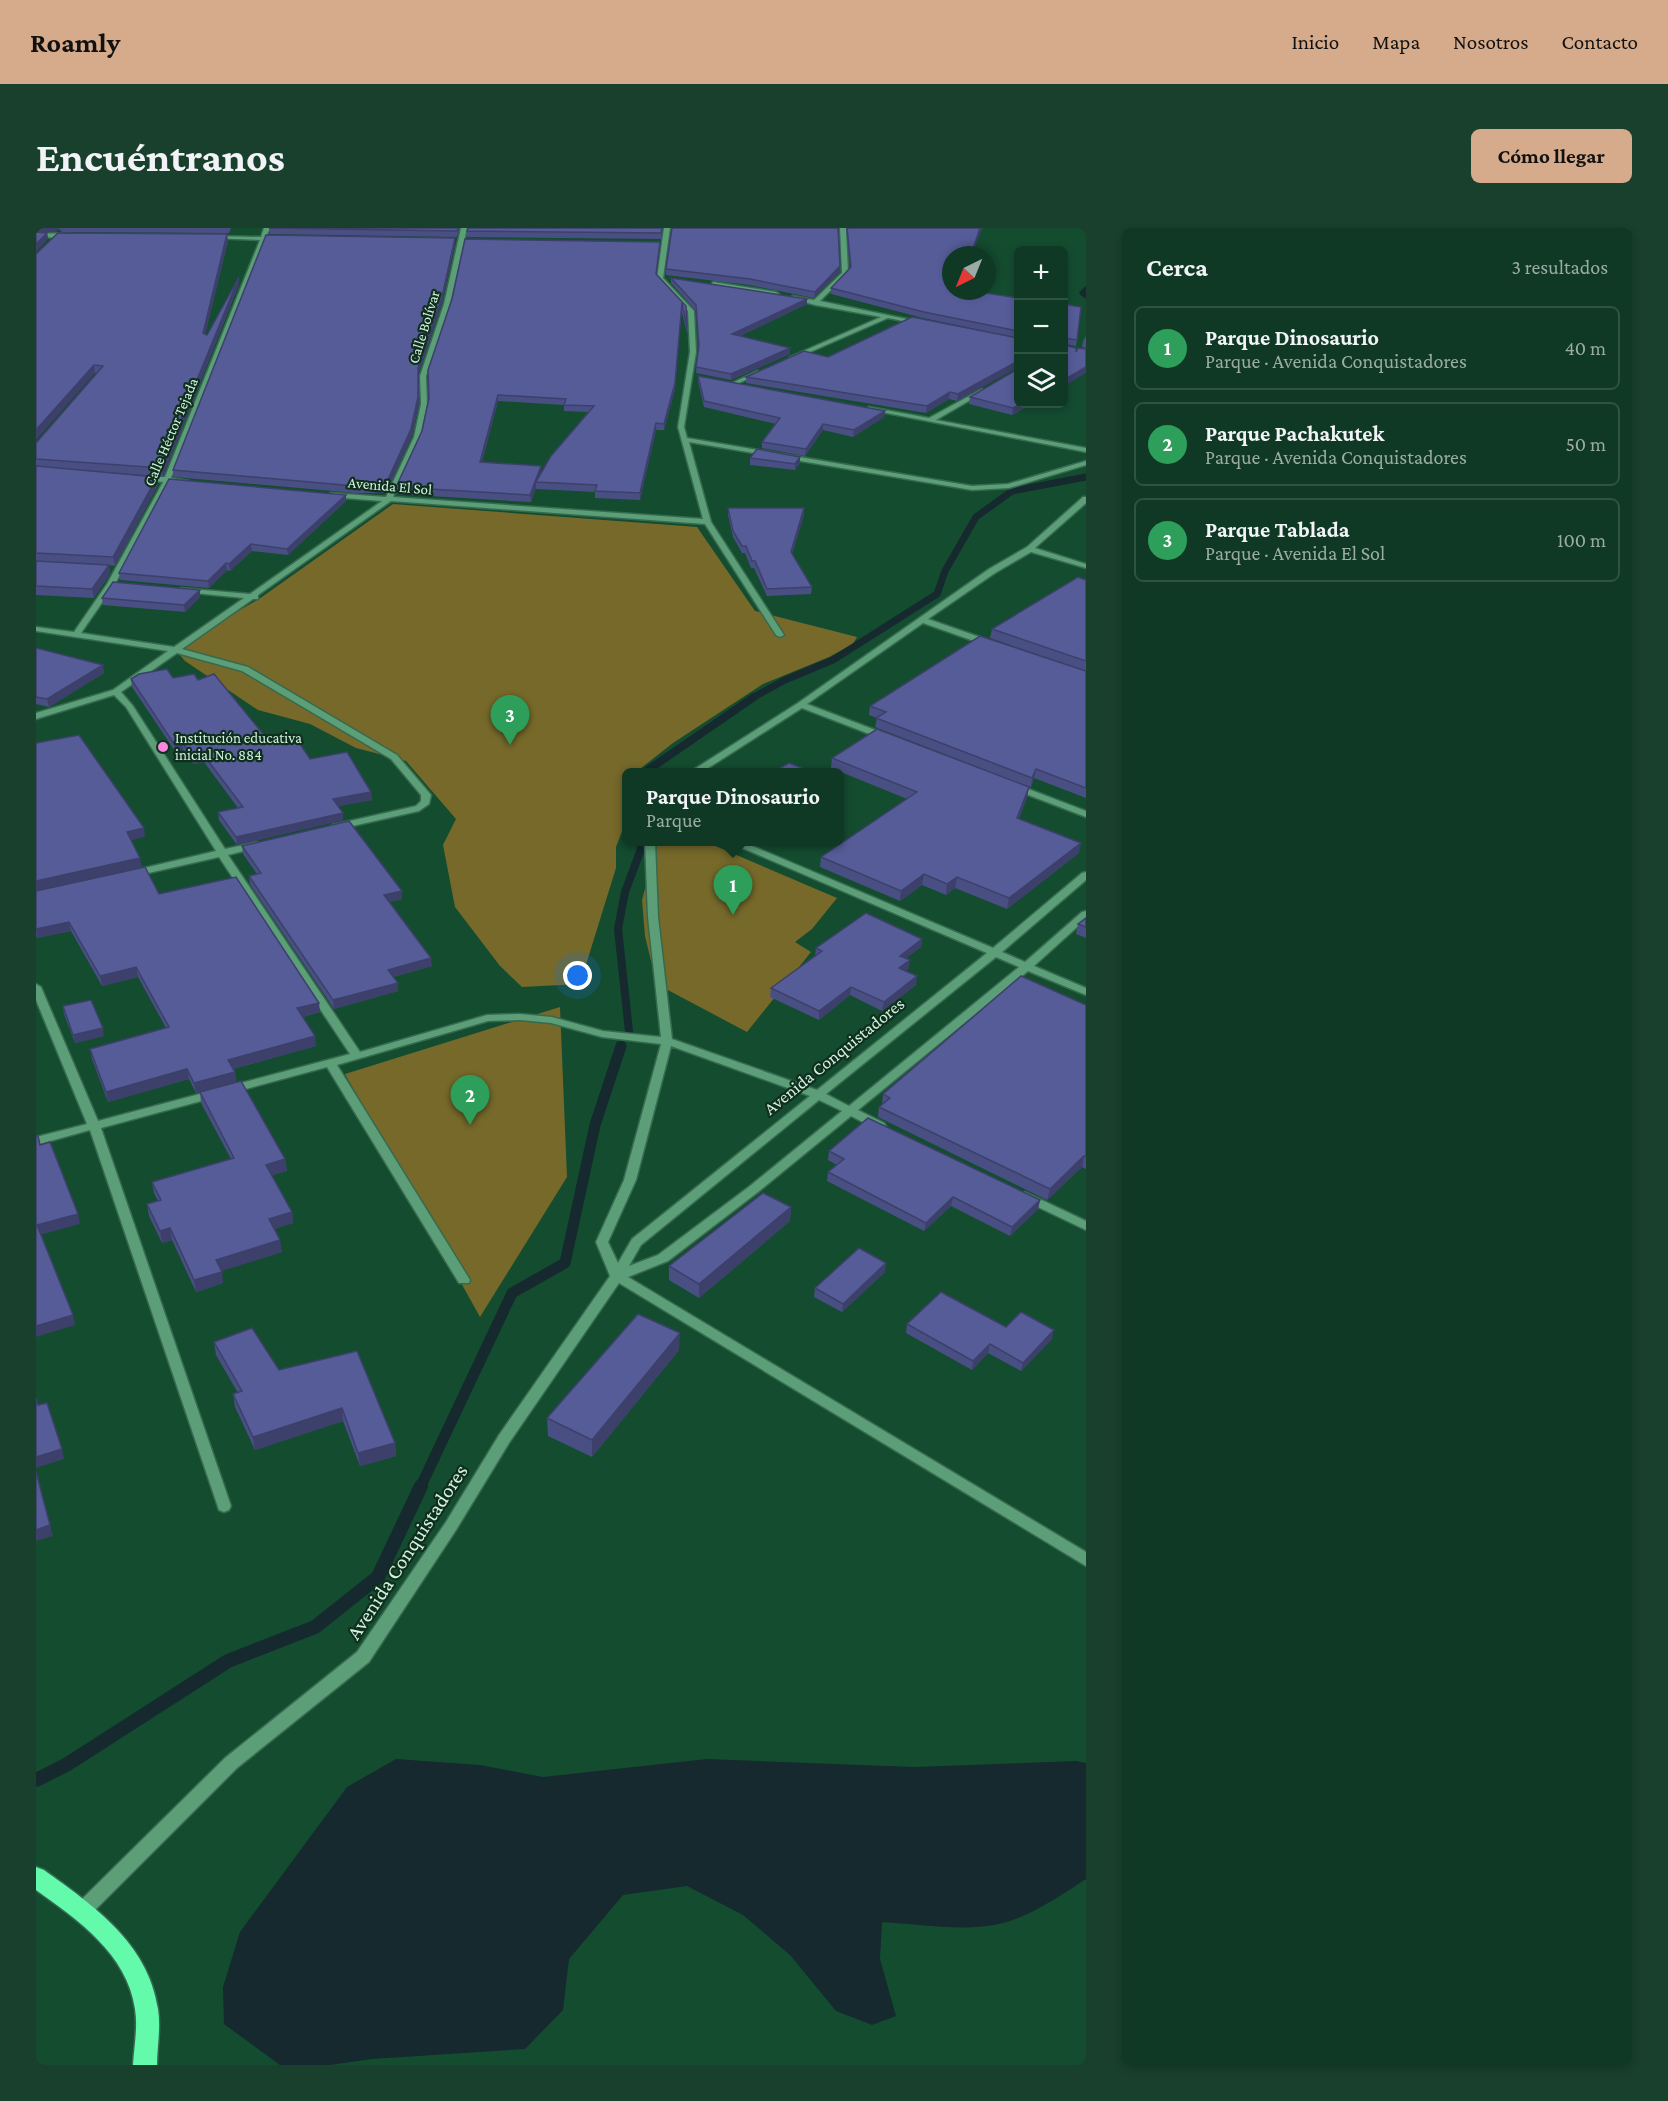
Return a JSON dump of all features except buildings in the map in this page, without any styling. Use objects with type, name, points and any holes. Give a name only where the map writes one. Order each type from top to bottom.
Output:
[{"type":"main road","points":[[36,1877],[83,1910],[121,1946],[146,2002],[145,2065]]},
{"type":"street","points":[[50,243],[64,228]]},
{"type":"street","name":"Calle Héctor Tejada","points":[[76,634],[116,584],[118,570],[167,480],[267,228]]},
{"type":"street","name":"Calle Bolívar","points":[[388,500],[417,437],[424,404],[423,376],[447,304],[464,228]]},
{"type":"street","points":[[667,228],[663,243],[660,278],[691,311],[693,352],[687,375],[681,428],[707,522],[780,635]]},
{"type":"street","points":[[815,303],[845,273],[843,228]]},
{"type":"street","points":[[36,236],[75,236]]},
{"type":"street","points":[[208,238],[287,239]]},
{"type":"street","points":[[449,240],[473,240]]},
{"type":"street","points":[[651,243],[663,243]]},
{"type":"street","points":[[660,278],[671,279]]},
{"type":"street","points":[[705,283],[749,289],[932,325]]},
{"type":"street","points":[[782,362],[887,316]]},
{"type":"street","points":[[733,384],[762,371]]},
{"type":"street","points":[[687,375],[699,378]]},
{"type":"street","points":[[722,382],[745,386]]},
{"type":"street","points":[[931,420],[989,387]]},
{"type":"street","points":[[861,407],[1086,450]]},
{"type":"street","points":[[686,440],[972,488],[1010,486],[1086,463]]},
{"type":"street","points":[[131,477],[190,482]]},
{"type":"street","name":"Avenida El Sol","points":[[318,494],[707,522]]},
{"type":"street","points":[[702,768],[801,705],[925,621],[992,571],[1030,549],[1086,499]]},
{"type":"street","points":[[39,714],[116,692],[255,597],[388,500]]},
{"type":"street","points":[[1030,549],[1086,566]]},
{"type":"street","points":[[106,570],[118,570]]},
{"type":"street","points":[[174,590],[255,597]]},
{"type":"street","points":[[925,621],[998,646]]},
{"type":"street","points":[[36,629],[177,650],[245,669],[394,757],[426,795],[426,802],[419,808],[323,830]]},
{"type":"street","points":[[116,692],[129,706],[222,853],[357,1056]]},
{"type":"street","points":[[801,705],[900,743]]},
{"type":"street","points":[[998,780],[1086,814]]},
{"type":"street","points":[[117,877],[267,843]]},
{"type":"street","points":[[650,846],[653,917],[667,1041],[630,1180],[602,1242],[617,1276],[1086,1560]]},
{"type":"street","points":[[745,846],[1086,992]]},
{"type":"street","name":"Avenida Conquistadores","points":[[83,1910],[231,1763],[363,1657],[451,1526],[504,1439],[617,1276],[636,1242],[816,1094],[993,954],[1086,875]]},
{"type":"street","points":[[617,1276],[663,1258],[754,1189],[1026,967],[1086,914]]},
{"type":"street","points":[[36,987],[94,1125],[224,1506]]},
{"type":"street","points":[[36,1141],[357,1056],[487,1018],[509,1017],[552,1020],[602,1034],[667,1041],[816,1094],[892,1132]]},
{"type":"street","points":[[330,1063],[464,1280]]},
{"type":"street","points":[[1011,1190],[1086,1226]]},
{"type":"shaded area","points":[[393,504],[697,527],[755,611],[857,637],[853,644],[829,657],[763,684],[673,743],[641,768],[622,768],[622,831],[616,847],[616,868],[580,984],[522,987],[500,966],[455,907],[443,845],[456,819],[406,761],[356,748],[310,724],[258,710],[185,661],[174,648],[259,599]]},
{"type":"shaded area","points":[[657,846],[715,846],[837,898],[812,929],[795,942],[811,952],[747,1032],[664,988],[651,961],[645,936],[642,900]]},
{"type":"shaded area","points":[[560,1007],[567,1177],[480,1317],[345,1074]]},
{"type":"water","points":[[396,1759],[480,1765],[543,1777],[707,1759],[914,1767],[1076,1761],[1086,1763],[1086,1879],[1030,1913],[994,1925],[953,1927],[882,1922],[880,1959],[896,2016],[872,2025],[836,2011],[790,1955],[743,1915],[687,1886],[623,1895],[569,1959],[563,2010],[525,2049],[372,2059],[330,2065],[280,2065],[224,2024],[223,1987],[240,1932],[347,1787]]},
{"type":"waterway","points":[[1086,289],[1082,293],[1086,296]]},
{"type":"waterway","points":[[752,698],[785,680],[833,660],[937,594],[945,571],[976,517],[1012,491],[1086,477]]},
{"type":"waterway","points":[[651,768],[754,697]]},
{"type":"waterway","points":[[629,1031],[618,929],[625,892],[641,846]]},
{"type":"waterway","points":[[420,1488],[512,1293],[565,1263],[595,1125],[621,1046]]},
{"type":"waterway","points":[[36,1780],[66,1765],[228,1661],[315,1627],[378,1577],[421,1486]]},
{"type":"place","name":"Parque Tablada","points":[[510,745]]},
{"type":"place","name":"Institución educativa inicial No. 884","points":[[163,747]]},
{"type":"place","name":"Parque Dinosaurio","points":[[733,915]]},
{"type":"place","name":"Parque Pachakutek","points":[[470,1125]]}]
